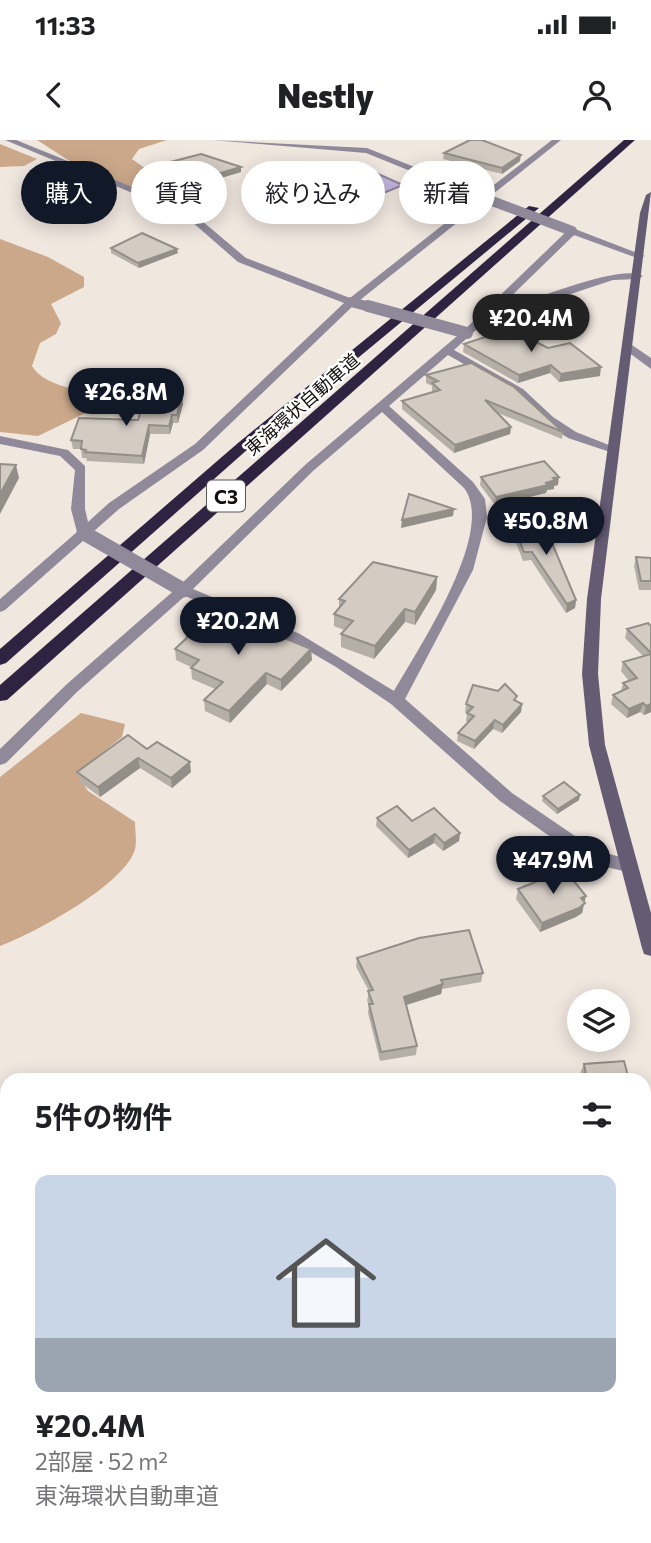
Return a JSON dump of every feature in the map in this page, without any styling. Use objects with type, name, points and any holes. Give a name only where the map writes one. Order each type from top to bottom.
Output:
[{"type":"highway","name":"東海環状自動車道","points":[[0,659],[243,446],[616,140]]},
{"type":"highway","name":"東海環状自動車道","points":[[0,695],[630,140]]},
{"type":"street","points":[[9,140],[186,212],[242,260],[351,302],[467,333]]},
{"type":"street","points":[[216,140],[366,151],[399,164]]},
{"type":"street","points":[[495,189],[558,140]]},
{"type":"street","points":[[651,195],[613,449],[594,599],[590,674],[597,745],[651,948]]},
{"type":"street","points":[[495,202],[640,256]]},
{"type":"street","points":[[0,607],[114,506],[199,447],[351,302],[451,224]]},
{"type":"street","points":[[0,759],[72,688],[183,590],[309,468],[467,333],[572,231]]},
{"type":"street","points":[[484,316],[612,277],[638,276]]},
{"type":"street","points":[[628,347],[651,366]]},
{"type":"street","points":[[446,351],[461,356],[519,391],[549,420],[572,435],[613,449]]},
{"type":"street","points":[[382,407],[390,411],[400,425],[468,484],[482,511],[473,556],[397,700]]},
{"type":"street","points":[[0,440],[64,453],[81,469],[78,509],[84,533],[183,590],[295,637],[341,663],[397,700],[506,797],[592,858],[627,865]]},
{"type":"shaded area","points":[[37,140],[167,140],[139,149],[132,159],[135,161],[131,161],[131,189],[117,183],[117,161],[70,161]]},
{"type":"shaded area","points":[[0,144],[37,159],[21,161],[21,166],[0,167]]},
{"type":"shaded area","points":[[385,177],[399,183],[399,187],[385,192]]},
{"type":"shaded area","points":[[0,239],[48,257],[84,277],[84,287],[51,304],[61,323],[56,334],[40,343],[32,366],[46,379],[84,394],[100,406],[38,436],[0,432]]},
{"type":"shaded area","points":[[81,713],[125,724],[122,737],[83,768],[81,780],[88,791],[135,822],[135,849],[128,863],[97,892],[34,931],[0,946],[0,777]]},
{"type":"building","points":[[470,140],[482,140],[521,155],[502,168],[495,166],[495,161],[475,161],[444,153]]},
{"type":"building","points":[[201,154],[223,161],[174,161]]},
{"type":"building","points":[[227,162],[241,167],[227,171]]},
{"type":"building","points":[[142,233],[177,249],[138,263],[111,248]]},
{"type":"building","points":[[500,332],[506,336],[518,333],[548,348],[570,343],[601,367],[561,374],[551,365],[519,375],[464,344]]},
{"type":"building","points":[[471,363],[514,387],[563,432],[485,400],[511,427],[455,445],[402,401],[440,390],[432,383],[438,381],[426,375]]},
{"type":"building","points":[[154,395],[182,395],[177,415],[172,415],[169,426],[149,425],[142,456],[85,452],[86,450],[81,449],[82,441],[71,440],[79,418],[138,420],[143,403],[152,403]]},
{"type":"building","points":[[544,461],[559,477],[546,483],[548,485],[496,497],[481,477]]},
{"type":"building","points":[[0,464],[16,465],[0,494]]},
{"type":"building","points":[[409,494],[454,509],[402,520]]},
{"type":"building","points":[[544,524],[576,600],[567,604],[532,552],[524,552],[514,527]]},
{"type":"building","points":[[636,557],[651,558],[651,581],[641,581]]},
{"type":"building","points":[[373,562],[437,577],[415,612],[405,609],[375,646],[341,634],[353,621],[334,614],[345,601],[339,599]]},
{"type":"building","points":[[200,615],[244,630],[250,624],[311,649],[281,680],[266,673],[229,711],[204,700],[223,682],[191,668],[199,660],[175,649],[192,633],[185,630]]},
{"type":"building","points":[[648,623],[651,626],[651,653],[627,629]]},
{"type":"building","points":[[651,654],[651,704],[646,706],[643,703],[629,709],[613,695],[628,688],[623,683],[637,678],[623,662]]},
{"type":"building","points":[[505,684],[517,696],[514,700],[522,704],[503,725],[495,720],[475,741],[458,733],[474,716],[467,713],[473,707],[466,704],[473,685],[498,691]]},
{"type":"building","points":[[128,735],[147,749],[157,742],[190,762],[171,778],[138,758],[98,787],[77,772]]},
{"type":"building","points":[[564,782],[580,795],[558,809],[543,796]]},
{"type":"building","points":[[397,806],[412,821],[434,808],[460,833],[444,843],[435,834],[409,850],[377,818]]},
{"type":"building","points":[[565,870],[586,896],[581,898],[585,903],[542,923],[518,889]]},
{"type":"building","points":[[469,930],[483,973],[441,980],[443,984],[404,997],[417,1046],[381,1052],[369,1004],[373,1004],[368,991],[373,990],[357,958],[419,938]]},
{"type":"building","points":[[624,1061],[627,1073],[586,1073],[584,1064]]}]
